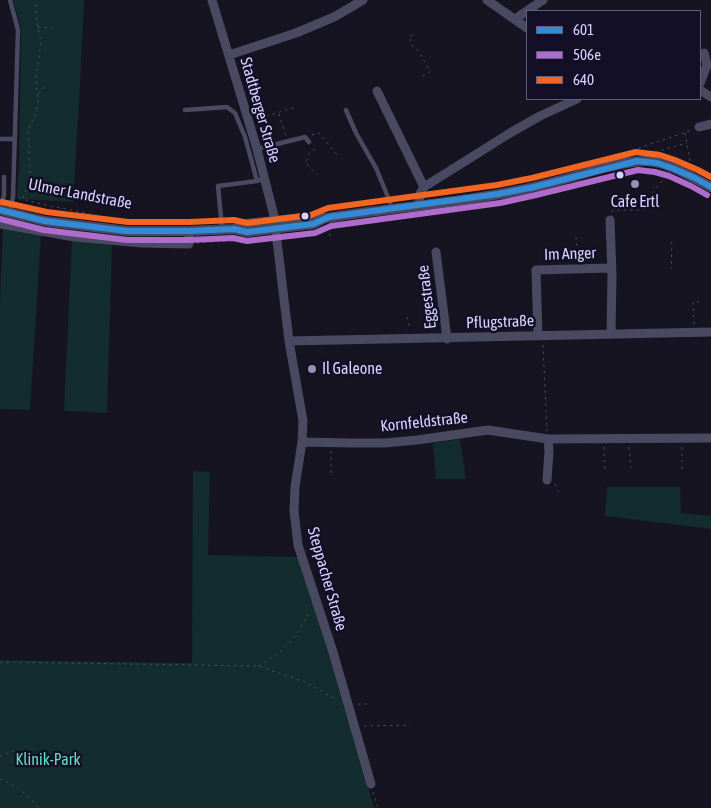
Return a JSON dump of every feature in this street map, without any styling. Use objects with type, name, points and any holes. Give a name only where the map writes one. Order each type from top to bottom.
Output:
[{"type":"street","name":"Stadtberger Straße","points":[[212,0],[256,149],[261,180],[275,225]]},
{"type":"street","points":[[344,0],[348,9]]},
{"type":"street","points":[[229,55],[296,33],[334,17],[363,0]]},
{"type":"street","points":[[487,0],[526,27]]},
{"type":"street","points":[[529,10],[544,0]]},
{"type":"street","points":[[515,19],[526,12]]},
{"type":"street","points":[[701,80],[707,65],[705,53]]},
{"type":"street","points":[[377,91],[424,187]]},
{"type":"street","points":[[419,205],[420,194],[424,187],[510,133],[540,116],[576,100]]},
{"type":"street","points":[[699,127],[711,124]]},
{"type":"street","points":[[636,161],[647,161],[672,168],[695,178],[711,188]]},
{"type":"street","name":"Ulmer Landstraße","points":[[3,211],[45,221],[127,231],[222,230],[234,229],[246,224],[275,225],[312,217],[327,222],[391,209],[512,192],[636,161]]},
{"type":"street","points":[[610,220],[612,268],[611,334]]},
{"type":"street","points":[[0,224],[75,237],[142,243],[189,244],[189,231]]},
{"type":"street","name":"Steppacher Straße","points":[[275,225],[289,341],[303,421],[294,511],[298,545],[333,652],[371,784]]},
{"type":"street","name":"Eggestraße","points":[[436,252],[447,339]]},
{"type":"street","name":"Im Anger","points":[[540,336],[536,270],[612,268]]},
{"type":"street","name":"Pflugstraße","points":[[289,341],[711,332]]},
{"type":"street","name":"Kornfeldstraße","points":[[302,442],[351,444],[401,442],[488,430],[548,439],[711,438]]},
{"type":"street","points":[[547,480],[548,439]]},
{"type":"lane","points":[[3,211],[13,197],[18,30],[10,0]]},
{"type":"lane","points":[[185,110],[227,107],[235,113],[261,180],[218,186],[222,230]]},
{"type":"lane","points":[[346,110],[356,132],[372,158],[390,202],[391,209]]},
{"type":"lane","points":[[256,149],[305,137],[309,142]]},
{"type":"lane","points":[[0,139],[14,139]]},
{"type":"lane","points":[[3,211],[2,176],[13,180]]},
{"type":"path","points":[[22,199],[30,173],[28,131],[37,109],[38,94],[36,80],[41,42],[36,16],[36,0]]},
{"type":"path","points":[[38,27],[53,28]]},
{"type":"path","points":[[413,35],[409,37],[413,47],[419,51],[430,72],[420,77]]},
{"type":"path","points":[[38,94],[45,86]]},
{"type":"path","points":[[260,118],[296,107]]},
{"type":"path","points":[[279,112],[288,142]]},
{"type":"path","points":[[636,161],[633,150],[699,127]]},
{"type":"path","points":[[685,132],[692,172]]},
{"type":"path","points":[[305,137],[319,133],[339,157]]},
{"type":"path","points":[[650,154],[687,143]]},
{"type":"path","points":[[315,149],[308,155],[306,163],[317,175]]},
{"type":"path","points":[[610,220],[613,210],[644,210],[655,188],[672,168]]},
{"type":"path","name":"Ulmer Landstraße","points":[[13,197],[115,219],[145,221]]},
{"type":"path","points":[[327,222],[330,238]]},
{"type":"path","points":[[576,237],[578,269]]},
{"type":"path","points":[[671,242],[671,269]]},
{"type":"path","points":[[694,333],[694,302],[699,302]]},
{"type":"path","points":[[407,317],[409,326],[414,325]]},
{"type":"path","points":[[540,336],[548,439]]},
{"type":"path","points":[[628,438],[630,468]]},
{"type":"path","points":[[682,438],[682,469]]},
{"type":"path","points":[[603,439],[605,471]]},
{"type":"path","points":[[331,443],[331,473]]},
{"type":"path","points":[[258,666],[273,658],[294,639],[306,620],[316,598]]},
{"type":"path","points":[[0,662],[258,666],[305,682],[348,704]]},
{"type":"path","points":[[354,726],[410,725]]},
{"type":"path","points":[[0,756],[13,751],[42,755],[62,762]]},
{"type":"path","points":[[0,779],[13,784],[30,798],[38,808]]},
{"type":"path","points":[[371,784],[378,808]]},
{"type":"green space","points":[[13,0],[84,0],[73,202],[22,199],[17,197],[21,28]]},
{"type":"green space","points":[[0,216],[80,231],[128,236],[180,237],[161,239],[93,235],[0,221]]},
{"type":"green space","points":[[3,227],[41,234],[30,410],[0,409],[0,303]]},
{"type":"green space","points":[[72,239],[112,244],[107,413],[64,411]]},
{"type":"green space","points":[[460,439],[466,479],[436,479],[433,443]]},
{"type":"green space","name":"Klinik-Park","points":[[193,471],[210,472],[208,555],[298,557],[316,607],[374,808],[0,808],[0,660],[192,663]]},
{"type":"green space","points":[[607,487],[680,487],[681,513],[711,516],[711,529],[605,516]]},
{"type":"transit line","name":"640","points":[[2,202],[47,212],[128,222],[234,220],[247,223],[311,215],[328,208],[497,185],[636,152],[660,155],[711,177]]},
{"type":"transit line","name":"601","points":[[0,210],[45,221],[127,231],[234,229],[247,232],[313,224],[329,217],[498,194],[534,187],[637,161],[657,163],[672,168],[711,187]]},
{"type":"transit line","name":"506e","points":[[0,219],[44,230],[127,240],[233,238],[247,241],[315,233],[331,226],[500,203],[638,170],[669,176],[707,195]]},
{"type":"place","name":"Cafe Ertl","points":[[635,184]]},
{"type":"place","name":"Il Galeone","points":[[312,369]]}]
